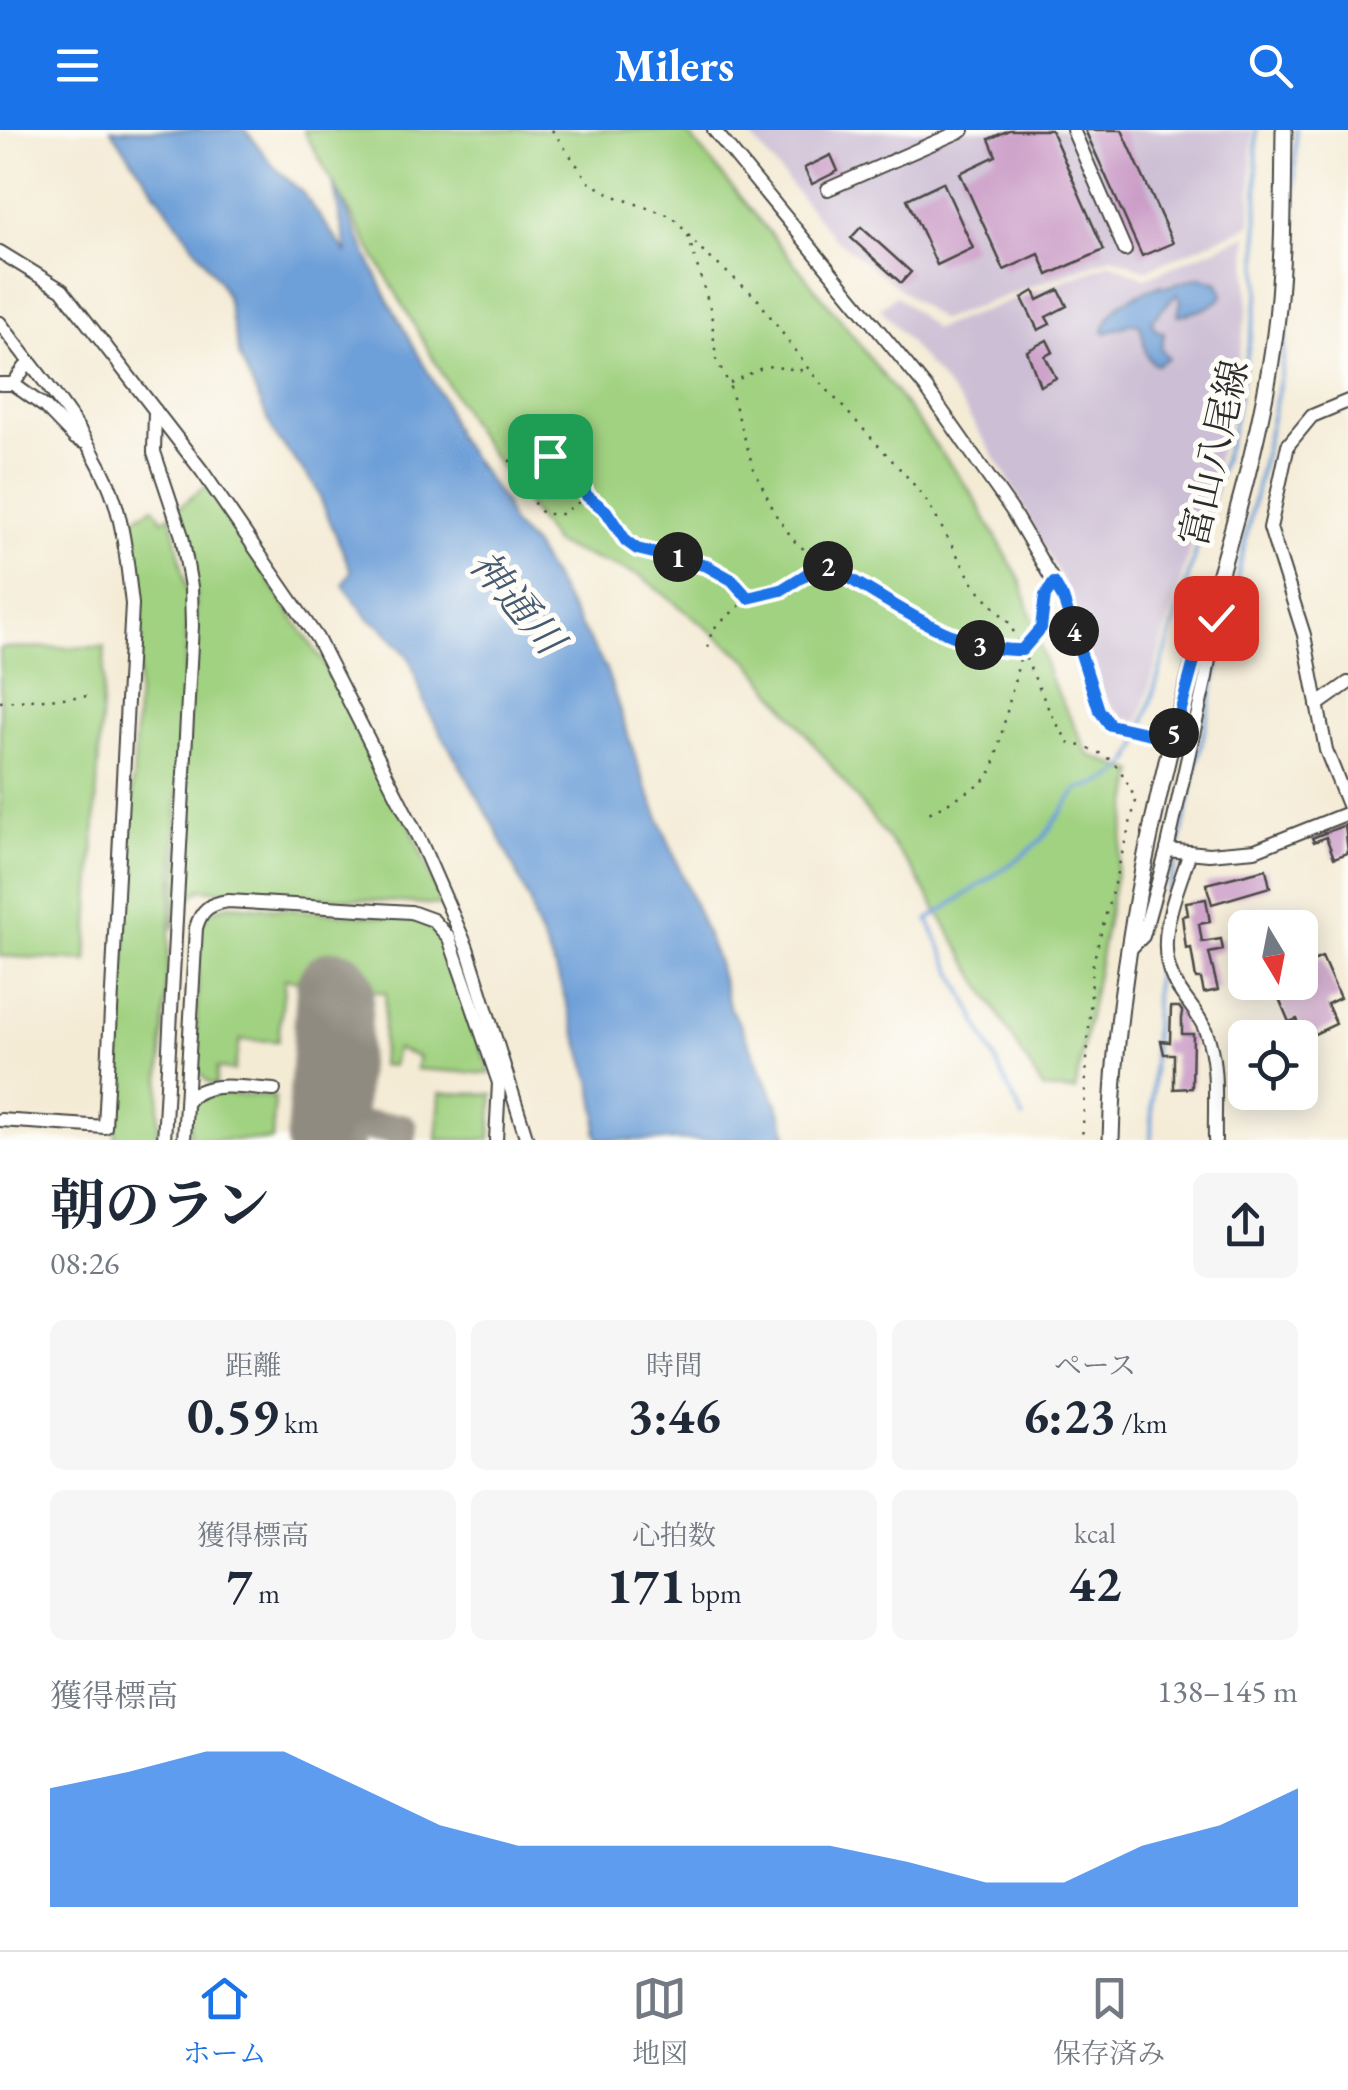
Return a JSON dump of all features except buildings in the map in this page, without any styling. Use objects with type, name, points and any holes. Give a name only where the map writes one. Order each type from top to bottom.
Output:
[{"type":"main road","name":"富山八尾線","points":[[1111,1140],[1112,1097],[1145,860],[1173,739],[1260,418],[1275,333],[1284,130]]},
{"type":"street","points":[[714,130],[926,388],[1011,509],[1063,598],[1099,710],[1110,725],[1173,739]]},
{"type":"street","points":[[828,190],[964,130]]},
{"type":"street","points":[[1073,130],[1126,250]]},
{"type":"street","points":[[0,252],[62,290],[250,538],[317,638],[369,735],[467,948],[527,1140]]},
{"type":"street","points":[[0,323],[72,418],[109,484],[124,538],[132,604],[105,1128],[0,1120]]},
{"type":"street","points":[[29,362],[6,384],[45,407],[86,444]]},
{"type":"street","points":[[1348,401],[1312,416],[1288,445],[1270,528],[1304,636],[1326,750],[1348,805]]},
{"type":"street","points":[[155,410],[154,452],[182,536],[191,588],[192,626],[164,1140]]},
{"type":"street","points":[[1211,599],[1216,618],[1164,943],[1167,964],[1176,984],[1206,1031],[1213,1061],[1214,1140]]},
{"type":"street","points":[[1317,705],[1348,683]]},
{"type":"street","points":[[1178,851],[1231,854],[1254,850],[1348,812]]},
{"type":"street","points":[[1131,948],[1142,936],[1178,851]]},
{"type":"street","points":[[184,1140],[196,928],[208,906],[228,901],[410,912],[433,920],[442,928],[462,972],[500,1082],[496,1140]]},
{"type":"street","points":[[186,1105],[196,1091],[210,1087],[274,1090]]},
{"type":"path","points":[[552,130],[589,182],[614,196],[673,217],[702,251],[756,296],[810,371],[928,503],[974,586],[1010,624],[1068,742],[1107,754],[1126,779],[1136,801],[1093,963],[1082,1140]]},
{"type":"path","points":[[687,233],[712,310],[716,359],[729,384],[753,468],[777,517],[796,543],[823,564],[930,624],[994,651],[1022,650]]},
{"type":"path","points":[[729,384],[766,366],[810,371]]},
{"type":"path","points":[[510,461],[550,456],[578,478],[587,496],[606,511],[626,541],[637,549],[707,566],[732,580],[748,598]]},
{"type":"path","points":[[520,459],[527,471],[534,506],[542,514],[562,514],[587,496]]},
{"type":"path","points":[[708,646],[712,630],[748,598],[781,590],[823,564]]},
{"type":"path","points":[[927,814],[982,784],[993,769],[1022,650],[1041,628],[1045,596],[1054,583]]},
{"type":"path","points":[[0,702],[92,696]]},
{"type":"shaded area","points":[[746,130],[1252,130],[1251,225],[1146,270],[1112,257],[940,320],[833,237]]},
{"type":"shaded area","points":[[1247,235],[1248,307],[1226,428],[1139,722],[1123,718],[1098,692],[1068,592],[1006,475],[962,405],[880,308],[896,295],[934,329],[1111,263],[1145,278]]},
{"type":"green space","points":[[303,130],[685,130],[841,320],[971,492],[1021,582],[1049,676],[1089,755],[1135,772],[1075,1091],[1043,1089],[914,872],[750,662],[641,576],[555,544],[476,433]]},
{"type":"green space","points":[[206,486],[336,682],[411,827],[442,905],[200,889],[183,906],[173,929],[196,596],[178,508]]},
{"type":"green space","points":[[154,507],[162,520],[171,514],[189,601],[157,1140],[115,1140],[142,604],[129,521]]},
{"type":"green space","points":[[105,647],[87,961],[0,956],[0,648]]},
{"type":"green space","points":[[229,905],[425,920],[441,933],[490,1074],[416,1069],[419,1057],[396,1049],[392,1066],[381,1065],[386,993],[285,979],[278,1041],[240,1040],[234,1071],[217,1068],[216,1085],[209,1083],[195,1068],[199,929],[209,911]]},
{"type":"green space","points":[[213,1093],[275,1097],[272,1140],[189,1140],[192,1101]]},
{"type":"green space","points":[[440,1093],[493,1094],[490,1140],[437,1140]]},
{"type":"water","name":"神通川","points":[[111,130],[246,130],[275,168],[302,192],[347,254],[333,182],[389,302],[443,399],[456,436],[504,502],[511,524],[533,545],[606,669],[641,774],[717,960],[730,1009],[782,1115],[788,1140],[600,1140],[591,1081],[556,970],[495,827],[426,707],[410,659],[382,627],[369,619],[343,585],[351,571],[315,486],[275,435],[240,358],[227,298],[219,281]]},
{"type":"water","points":[[1200,277],[1218,283],[1223,295],[1209,307],[1178,315],[1181,301],[1177,294],[1151,321],[1156,330],[1164,333],[1161,348],[1168,358],[1156,365],[1148,357],[1139,324],[1103,331],[1112,312],[1126,300],[1162,285]]},
{"type":"waterway","points":[[1143,727],[1232,431],[1259,293],[1256,130]]},
{"type":"waterway","points":[[1151,1140],[1157,929],[1174,869],[1281,376],[1292,271],[1296,130]]},
{"type":"waterway","points":[[1023,1118],[928,920],[1042,839],[1078,789],[1101,782],[1125,767],[1141,736]]},
{"type":"taxiway","points":[[326,1124],[402,1128],[401,1140]]},
{"type":"runway","points":[[325,1140],[335,989]]},
{"type":"route","points":[[550,456],[578,478],[587,496],[606,511],[626,541],[637,549],[707,566],[732,580],[748,598],[781,590],[823,564],[930,624],[994,651],[1022,650],[1041,628],[1045,596],[1054,583],[1063,598],[1099,710],[1110,725],[1173,739],[1211,599],[1216,618]]}]
